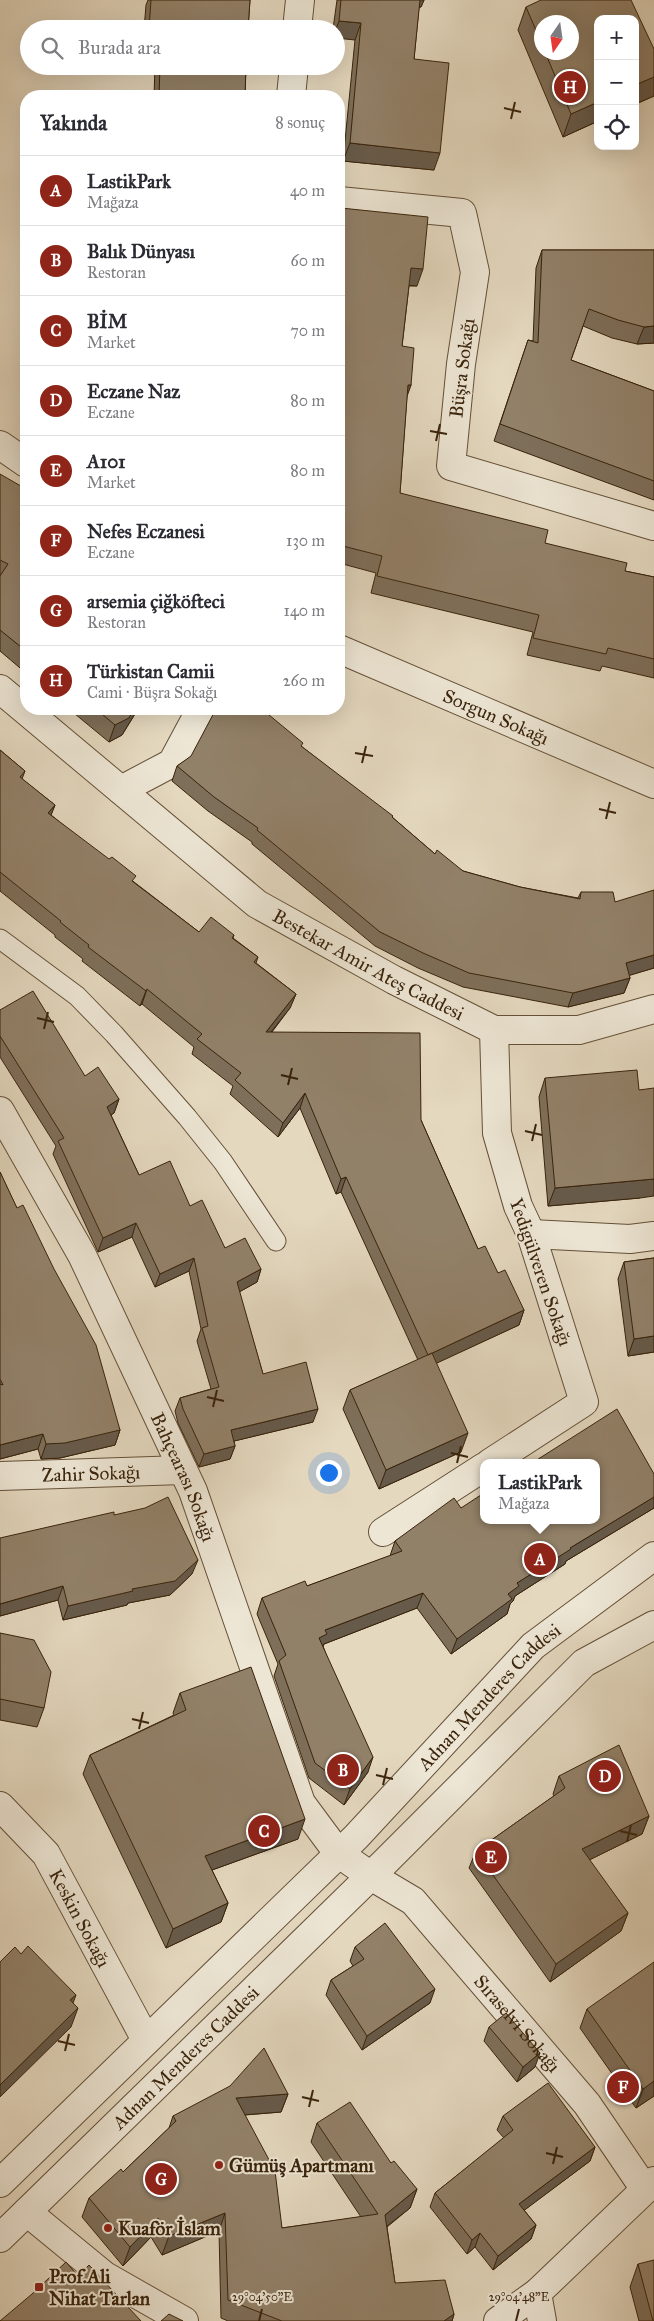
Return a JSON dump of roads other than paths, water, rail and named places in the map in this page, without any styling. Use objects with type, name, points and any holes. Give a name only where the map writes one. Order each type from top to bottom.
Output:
[{"type":"street","points":[[298,20],[300,0]]},
{"type":"street","points":[[292,90],[293,75]]},
{"type":"street","name":"Büşra Sokağı","points":[[345,202],[462,213],[475,272],[461,364],[452,466],[654,526]]},
{"type":"street","points":[[0,445],[20,459]]},
{"type":"street","name":"Sorgun Sokağı","points":[[345,652],[654,784]]},
{"type":"street","name":"Bestekar Amir Ateş Caddesi","points":[[0,689],[20,706]]},
{"type":"street","name":"Bestekar Amir Ateş Caddesi","points":[[31,715],[258,904],[394,980],[494,1030],[578,1030],[654,1009]]},
{"type":"street","points":[[121,790],[172,763],[198,715]]},
{"type":"street","name":"Yedigülveren Sokağı","points":[[494,1030],[497,1134],[518,1206],[531,1234],[584,1402],[496,1459]]},
{"type":"street","name":"Bahçearası Sokağı","points":[[0,1111],[82,1255],[193,1491],[301,1802],[338,1853]]},
{"type":"street","points":[[531,1234],[630,1239],[654,1236]]},
{"type":"street","name":"Zahir Sokağı","points":[[0,1476],[183,1470]]},
{"type":"street","points":[[383,1532],[480,1470]]},
{"type":"street","name":"Adnan Menderes Caddesi","points":[[0,2183],[338,1853],[534,1646],[654,1556]]},
{"type":"street","name":"Adnan Menderes Caddesi","points":[[0,2238],[371,1876],[584,1663],[654,1625]]},
{"type":"street","name":"Keskin Sokağı","points":[[0,1806],[46,1854],[146,2040]]},
{"type":"street","points":[[338,1853],[371,1876]]},
{"type":"street","name":"Sıraselvi Sokağı","points":[[371,1876],[413,1901],[587,2104],[649,2185]]},
{"type":"street","points":[[498,2321],[537,2293],[649,2185]]},
{"type":"street","points":[[26,2212],[105,2276],[184,2321]]},
{"type":"street","points":[[537,2293],[542,2321]]},
{"type":"lane","points":[[0,939],[77,996],[114,1034],[180,1109],[223,1162],[276,1241]]},
{"type":"place","name":"Türkistan Camii","points":[[570,87]]},
{"type":"place","name":"LastikPark","points":[[540,1559]]},
{"type":"place","name":"Balık Dünyası","points":[[343,1770]]},
{"type":"place","name":"Eczane Naz","points":[[605,1776]]},
{"type":"place","name":"BİM","points":[[264,1831]]},
{"type":"place","name":"A101","points":[[491,1857]]},
{"type":"place","name":"Nefes Eczanesi","points":[[623,2087]]},
{"type":"place","name":"Gümüş Apartmanı","points":[[219,2165]]},
{"type":"place","name":"arsemia çiğköfteci","points":[[161,2179]]},
{"type":"place","name":"Kuaför İslam","points":[[108,2228]]},
{"type":"place","name":"Prof.Ali Nihat Tarlan","points":[[39,2287]]}]
